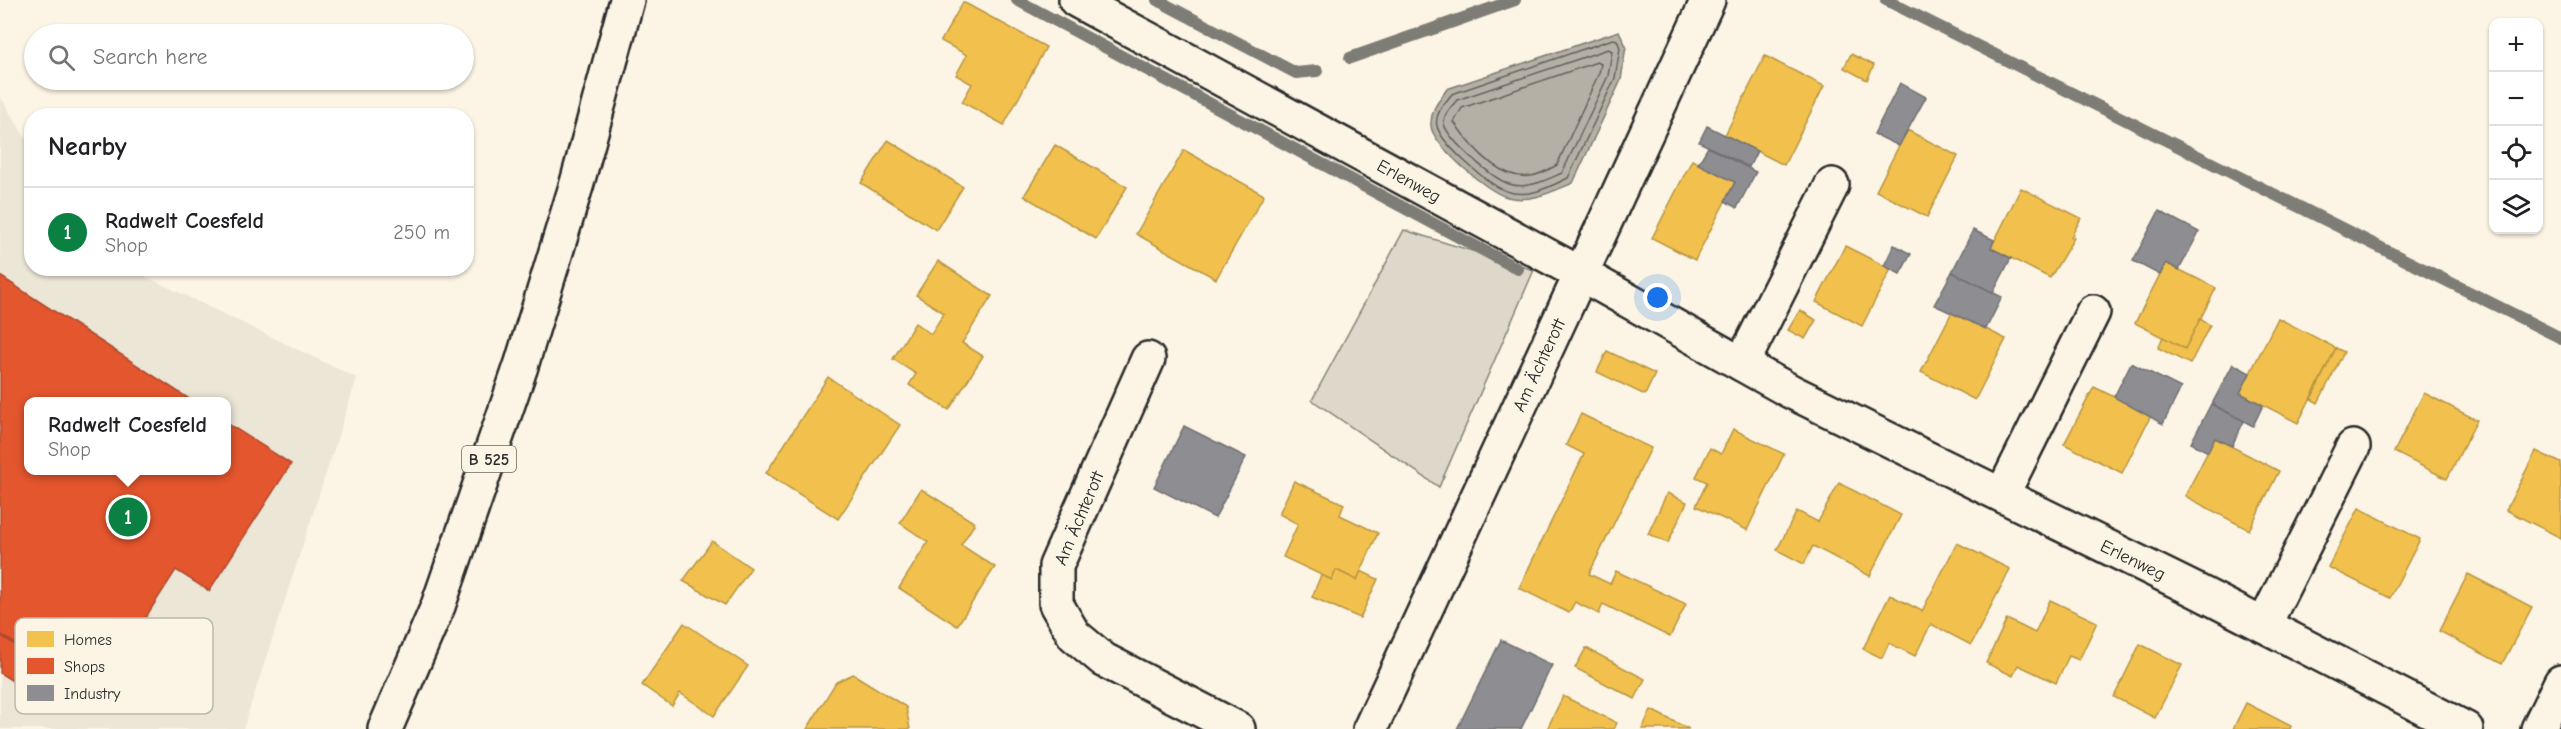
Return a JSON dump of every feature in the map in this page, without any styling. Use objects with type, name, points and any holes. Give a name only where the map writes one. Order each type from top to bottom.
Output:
[{"type":"street","name":"B 525","points":[[385,729],[438,606],[521,366],[577,183],[627,0]]},
{"type":"street","name":"Erlenweg","points":[[1076,0],[1581,274],[1790,391],[2264,625],[2466,729]]},
{"type":"street","name":"Am Ächterott","points":[[1370,729],[1708,0]]},
{"type":"street","points":[[1742,364],[1832,185]]},
{"type":"street","points":[[2002,495],[2093,312]]},
{"type":"street","name":"Am Ächterott","points":[[1148,359],[1056,566],[1056,604],[1074,635],[1104,660],[1238,729]]},
{"type":"street","points":[[2264,625],[2353,447]]},
{"type":"street","points":[[2538,729],[2561,682]]},
{"type":"shaded area","points":[[0,96],[24,135],[24,276],[145,276],[357,378],[243,729],[0,729]]},
{"type":"shaded area","points":[[1404,230],[1534,270],[1439,487],[1312,400]]},
{"type":"water","points":[[1619,31],[1626,46],[1621,80],[1573,183],[1533,198],[1524,199],[1498,194],[1462,167],[1434,134],[1431,126],[1432,115],[1447,89]]},
{"type":"building: Homes","points":[[963,2],[1046,47],[1004,125],[962,102],[972,84],[956,75],[967,55],[941,41]]},
{"type":"building: Homes","points":[[1851,54],[1874,65],[1867,80],[1844,68]]},
{"type":"building: Homes","points":[[1765,56],[1824,86],[1784,165],[1725,135]]},
{"type":"building: Homes","points":[[1907,130],[1958,156],[1927,217],[1876,191]]},
{"type":"building: Homes","points":[[888,140],[963,187],[936,230],[861,183]]},
{"type":"building: Homes","points":[[1055,145],[1127,187],[1096,239],[1024,196]]},
{"type":"building: Homes","points":[[1184,150],[1264,195],[1216,279],[1136,234]]},
{"type":"building: Homes","points":[[1692,160],[1735,182],[1695,260],[1652,238]]},
{"type":"building: Homes","points":[[2021,188],[2081,218],[2071,237],[2074,238],[2050,278],[1991,248]]},
{"type":"building: Homes","points":[[1845,246],[1891,269],[1862,326],[1816,302]]},
{"type":"building: Homes","points":[[938,261],[992,296],[962,343],[983,356],[949,410],[909,385],[916,374],[893,359],[915,323],[931,334],[944,313],[916,295]]},
{"type":"building: Homes","points":[[2166,263],[2216,288],[2185,349],[2135,323]]},
{"type":"building: Homes","points":[[1800,310],[1816,320],[1805,339],[1788,330]]},
{"type":"building: Homes","points":[[1952,312],[2006,339],[1975,400],[1921,372]]},
{"type":"building: Homes","points":[[2278,318],[2336,348],[2298,423],[2240,393]]},
{"type":"building: Homes","points":[[2200,319],[2210,325],[2190,364],[2158,348],[2163,337],[2185,349]]},
{"type":"building: Homes","points":[[2336,348],[2344,352],[2318,403],[2311,399]]},
{"type":"building: Homes","points":[[1607,351],[1655,374],[1645,395],[1597,372]]},
{"type":"building: Homes","points":[[828,377],[900,425],[838,519],[766,473]]},
{"type":"building: Homes","points":[[2094,387],[2151,415],[2122,473],[2064,444]]},
{"type":"building: Homes","points":[[2424,393],[2477,420],[2447,479],[2394,452]]},
{"type":"building: Homes","points":[[1581,414],[1651,448],[1589,574],[1610,584],[1616,571],[1686,604],[1670,637],[1603,604],[1599,614],[1575,602],[1569,613],[1519,588],[1584,454],[1566,445]]},
{"type":"building: Homes","points":[[1733,429],[1784,454],[1747,530],[1696,506],[1707,482],[1696,477],[1710,448],[1721,454]]},
{"type":"building: Homes","points":[[2215,438],[2279,471],[2249,530],[2185,496]]},
{"type":"building: Homes","points":[[2536,451],[2561,463],[2561,538],[2506,510]]},
{"type":"building: Homes","points":[[1294,481],[1344,504],[1340,515],[1378,533],[1357,580],[1336,570],[1332,580],[1283,557],[1298,524],[1279,514]]},
{"type":"building: Homes","points":[[1839,483],[1901,515],[1870,576],[1813,546],[1804,564],[1777,550],[1797,511],[1818,522]]},
{"type":"building: Homes","points":[[921,489],[975,523],[961,545],[995,567],[957,626],[899,588],[928,542],[900,523]]},
{"type":"building: Homes","points":[[1667,493],[1687,502],[1668,543],[1648,534]]},
{"type":"building: Homes","points":[[2359,508],[2420,539],[2390,598],[2328,567]]},
{"type":"building: Homes","points":[[712,541],[751,568],[725,605],[683,581]]},
{"type":"building: Homes","points":[[1957,543],[2010,569],[1971,645],[1931,624],[1915,656],[1889,643],[1882,658],[1863,649],[1890,595],[1922,611]]},
{"type":"building: Homes","points":[[1336,570],[1357,580],[1361,571],[1378,579],[1360,618],[1312,597],[1321,575],[1332,580]]},
{"type":"building: Homes","points":[[2468,574],[2532,607],[2502,664],[2439,631]]},
{"type":"building: Homes","points":[[2050,600],[2097,622],[2079,660],[2069,656],[2056,683],[2018,665],[2013,676],[1986,663],[2007,619],[2035,633]]},
{"type":"building: Homes","points":[[684,623],[748,666],[714,716],[680,693],[672,706],[642,685]]},
{"type":"building: Homes","points":[[2140,644],[2182,665],[2155,718],[2114,697]]},
{"type":"building: Homes","points":[[1586,648],[1645,679],[1635,699],[1575,668]]},
{"type":"building: Homes","points":[[853,674],[906,707],[910,729],[807,729],[836,682]]},
{"type":"building: Homes","points":[[1563,696],[1617,723],[1614,729],[1547,729]]},
{"type":"building: Homes","points":[[2246,703],[2291,726],[2290,729],[2233,729]]},
{"type":"building: Homes","points":[[1651,710],[1689,729],[1642,729]]},
{"type":"building: Shops","points":[[0,276],[186,397],[24,397],[24,475],[231,475],[231,426],[291,464],[209,591],[176,570],[145,618],[15,618],[15,644],[0,634]]},
{"type":"building: Shops","points":[[0,635],[15,645],[15,683],[0,673]]},
{"type":"building: Industry","points":[[1900,83],[1926,97],[1899,146],[1874,134]]},
{"type":"building: Industry","points":[[1707,126],[1757,151],[1749,167],[1699,142]]},
{"type":"building: Industry","points":[[1708,147],[1756,172],[1737,208],[1725,201],[1735,182],[1698,164]]},
{"type":"building: Industry","points":[[2159,211],[2199,232],[2179,270],[2166,263],[2160,275],[2133,261]]},
{"type":"building: Industry","points":[[1973,230],[1994,240],[1991,248],[2011,258],[1993,293],[1952,272]]},
{"type":"building: Industry","points":[[1894,245],[1911,254],[1900,274],[1884,266]]},
{"type":"building: Industry","points":[[1952,272],[2002,297],[1986,329],[1934,305]]},
{"type":"building: Industry","points":[[2131,363],[2181,388],[2163,424],[2114,397]]},
{"type":"building: Industry","points":[[2233,364],[2250,373],[2240,393],[2263,405],[2253,426],[2212,404]]},
{"type":"building: Industry","points":[[2211,404],[2244,421],[2232,446],[2215,438],[2208,452],[2191,443]]},
{"type":"building: Industry","points":[[1184,426],[1246,457],[1215,518],[1154,487]]},
{"type":"building: Industry","points":[[1501,640],[1552,665],[1521,729],[1457,729]]},
{"type":"waterway","points":[[1017,0],[1518,269]]},
{"type":"waterway","points":[[1157,0],[1296,73],[1317,71]]},
{"type":"waterway","points":[[1350,58],[1515,0]]},
{"type":"waterway","points":[[1886,0],[2561,338]]},
{"type":"place","name":"Radwelt Coesfeld","points":[[128,517]]}]
